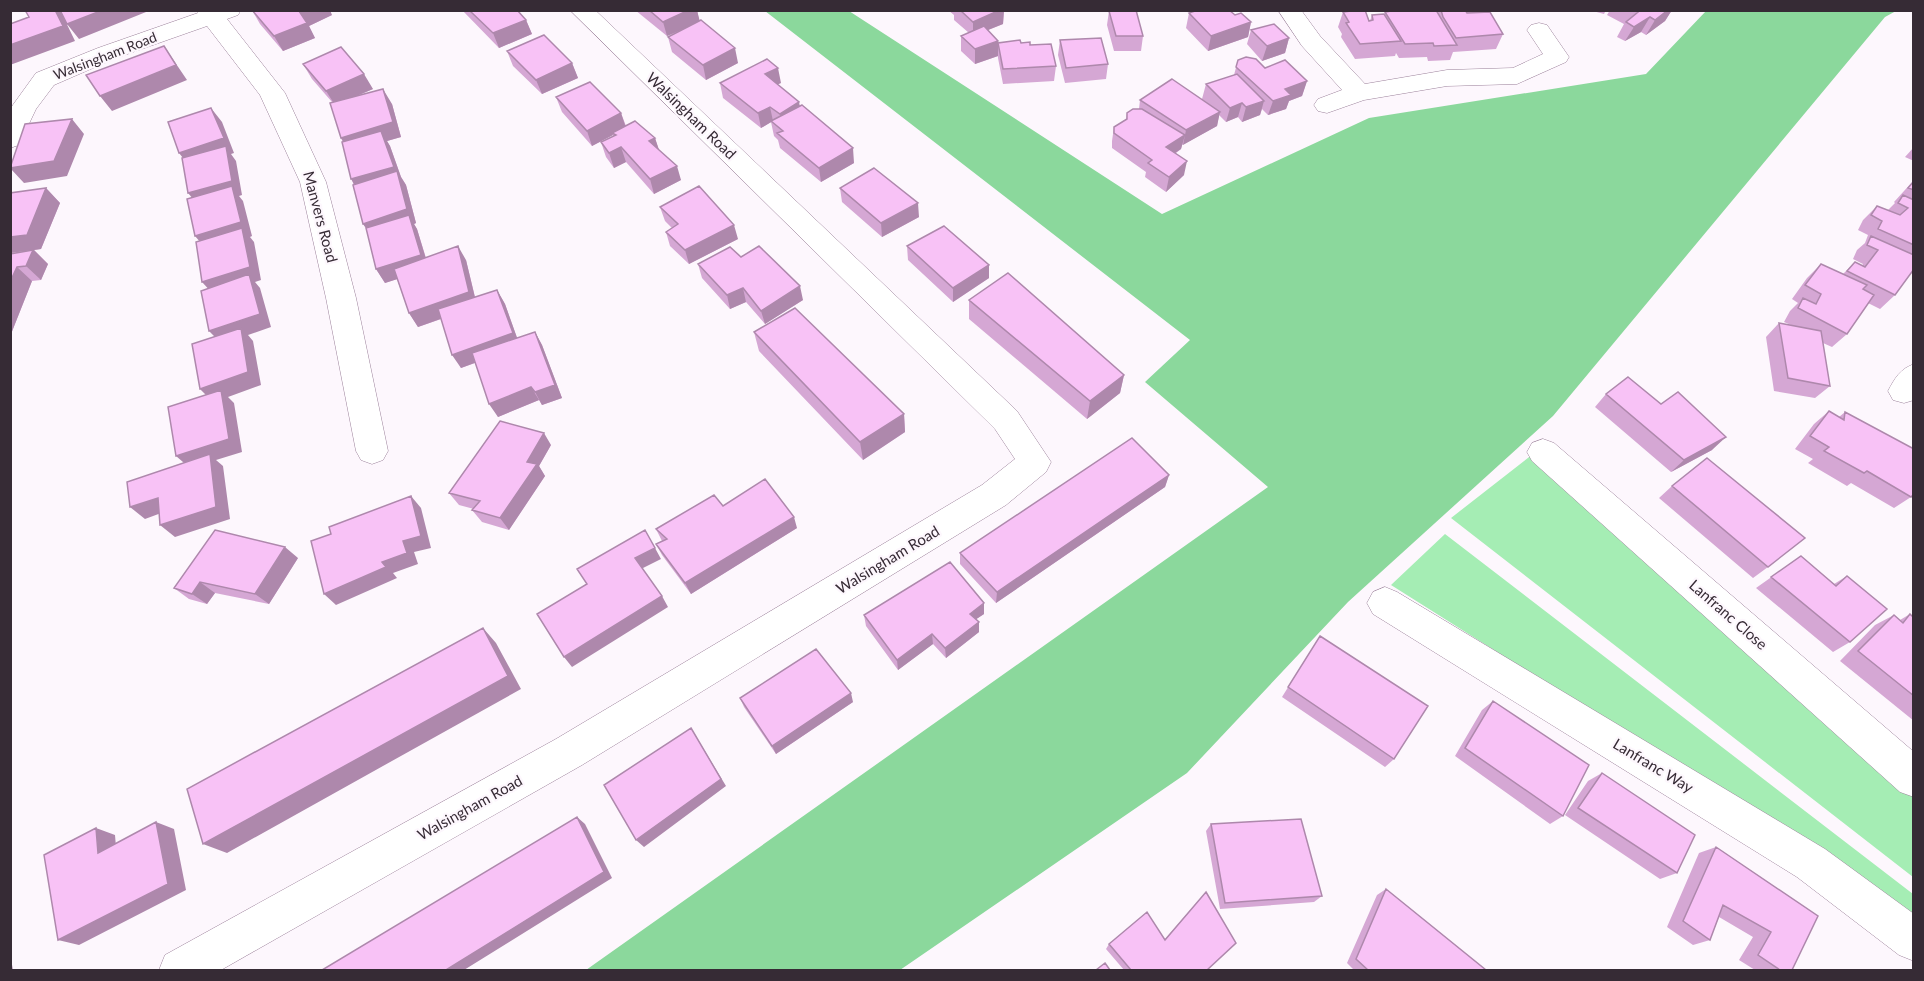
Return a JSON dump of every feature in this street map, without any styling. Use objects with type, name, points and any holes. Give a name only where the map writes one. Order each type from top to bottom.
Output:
[{"type":"street","name":"Walsingham Road","points":[[180,970],[569,752],[994,495],[1035,462],[1006,420],[581,10]]},
{"type":"street","points":[[1289,10],[1311,40],[1359,93]]},
{"type":"street","name":"Walsingham Road","points":[[10,139],[24,107],[45,79],[107,53],[217,13]]},
{"type":"street","name":"Manvers Road","points":[[217,13],[272,93],[313,182],[341,298],[372,451]]},
{"type":"street","points":[[1327,105],[1359,93],[1447,78],[1517,76],[1557,57],[1539,30]]},
{"type":"street","name":"Lanfranc Close","points":[[1543,452],[1914,778]]},
{"type":"street","name":"Lanfranc Way","points":[[1385,603],[1811,863],[1914,940]]},
{"type":"green space","points":[[765,11],[849,11],[1162,214],[1369,118],[1646,74],[1706,11],[1896,11],[1885,17],[1553,416],[1348,602],[1187,773],[900,970],[586,970],[1268,487],[1145,382],[1190,340]]},
{"type":"green space","points":[[1533,454],[1913,794],[1913,877],[1451,518]]},
{"type":"green space","points":[[1445,534],[1913,894],[1913,919],[1391,585]]},
{"type":"building","points":[[25,10],[55,10],[63,26],[10,45],[10,24],[29,17]]},
{"type":"building","points":[[60,10],[103,10],[67,24]]},
{"type":"building","points":[[252,10],[301,10],[299,11],[307,23],[274,36]]},
{"type":"building","points":[[469,10],[517,10],[526,20],[493,33]]},
{"type":"building","points":[[649,10],[689,10],[663,22]]},
{"type":"building","points":[[960,10],[1000,10],[973,22]]},
{"type":"building","points":[[1136,10],[1143,36],[1116,36],[1109,11]]},
{"type":"building","points":[[1198,10],[1229,10],[1235,15],[1241,13],[1251,22],[1211,36],[1189,13]]},
{"type":"building","points":[[1365,10],[1369,21],[1373,20],[1372,15],[1384,14],[1401,41],[1360,44],[1346,23],[1349,22],[1343,12]]},
{"type":"building","points":[[1436,10],[1457,45],[1405,44],[1385,12]]},
{"type":"building","points":[[1441,10],[1465,10],[1467,13],[1490,12],[1503,34],[1456,38]]},
{"type":"building","points":[[1635,10],[1668,10],[1655,20],[1650,17],[1634,27],[1626,22],[1638,12]]},
{"type":"building","points":[[701,20],[735,48],[703,65],[668,37]]},
{"type":"building","points":[[1274,24],[1289,38],[1267,46],[1251,30]]},
{"type":"building","points":[[984,26],[998,41],[975,49],[961,36]]},
{"type":"building","points":[[544,35],[572,63],[536,80],[507,51]]},
{"type":"building","points":[[1101,38],[1108,64],[1066,68],[1060,40]]},
{"type":"building","points":[[1020,40],[1021,43],[1030,42],[1030,45],[1051,44],[1056,66],[1003,69],[998,43]]},
{"type":"building","points":[[164,46],[176,65],[100,96],[86,75]]},
{"type":"building","points":[[341,47],[364,74],[326,91],[303,64]]},
{"type":"building","points":[[1246,57],[1256,59],[1265,68],[1285,60],[1307,81],[1285,89],[1291,95],[1273,101],[1236,67],[1238,60]]},
{"type":"building","points":[[767,59],[778,68],[765,74],[799,102],[780,114],[770,107],[758,113],[720,83]]},
{"type":"building","points":[[1237,74],[1264,101],[1246,107],[1242,103],[1230,108],[1206,84]]},
{"type":"building","points":[[1172,79],[1220,112],[1186,130],[1140,100]]},
{"type":"building","points":[[590,82],[621,113],[587,131],[556,97]]},
{"type":"building","points":[[383,89],[393,122],[341,138],[330,103]]},
{"type":"building","points":[[802,105],[853,148],[819,168],[777,133],[783,131],[771,121]]},
{"type":"building","points":[[211,108],[224,138],[179,153],[168,122]]},
{"type":"building","points":[[1133,109],[1142,109],[1185,135],[1166,147],[1187,161],[1169,177],[1148,163],[1152,160],[1114,133],[1114,127],[1127,119],[1127,113]]},
{"type":"building","points":[[72,119],[54,161],[10,168],[25,124]]},
{"type":"building","points":[[635,121],[655,138],[649,141],[677,166],[650,179],[621,147],[609,153],[601,142],[616,135],[612,133]]},
{"type":"building","points":[[381,131],[394,167],[351,179],[342,142]]},
{"type":"building","points":[[226,146],[232,181],[188,193],[182,158]]},
{"type":"building","points":[[874,168],[918,203],[881,223],[840,188]]},
{"type":"building","points":[[397,171],[407,209],[363,224],[353,185]]},
{"type":"building","points":[[1914,181],[1914,190],[1908,188]]},
{"type":"building","points":[[232,186],[241,222],[195,236],[187,199]]},
{"type":"building","points":[[699,186],[734,225],[685,250],[666,232],[678,224],[660,207]]},
{"type":"building","points":[[46,188],[27,235],[10,237],[10,193]]},
{"type":"building","points":[[1903,195],[1914,200],[1914,245],[1878,229],[1882,221],[1871,215],[1877,206],[1900,215],[1908,208],[1898,203]]},
{"type":"building","points":[[409,215],[421,255],[376,269],[366,228]]},
{"type":"building","points":[[944,226],[989,265],[953,288],[907,246]]},
{"type":"building","points":[[242,228],[250,267],[202,282],[196,242]]},
{"type":"building","points":[[1871,236],[1914,255],[1914,269],[1895,295],[1847,271],[1855,262],[1865,267],[1878,250],[1867,245]]},
{"type":"building","points":[[458,246],[469,292],[409,313],[394,269]]},
{"type":"building","points":[[759,246],[800,286],[761,311],[743,288],[727,295],[698,264],[730,247],[741,257]]},
{"type":"building","points":[[33,250],[26,266],[17,267],[10,282],[10,254]]},
{"type":"building","points":[[1821,264],[1867,285],[1863,289],[1874,295],[1847,334],[1798,308],[1803,298],[1816,304],[1821,294],[1805,285]]},
{"type":"building","points":[[1008,273],[1124,375],[1090,401],[969,300]]},
{"type":"building","points":[[249,274],[260,314],[209,331],[201,291]]},
{"type":"building","points":[[497,290],[513,333],[452,355],[438,309]]},
{"type":"building","points":[[795,308],[904,414],[860,442],[754,332]]},
{"type":"building","points":[[1779,323],[1821,331],[1830,386],[1788,378]]},
{"type":"building","points":[[241,328],[248,372],[200,389],[192,344]]},
{"type":"building","points":[[535,332],[555,385],[535,392],[531,387],[489,404],[472,353]]},
{"type":"building","points":[[1628,377],[1661,404],[1678,392],[1726,437],[1684,460],[1606,394]]},
{"type":"building","points":[[221,390],[229,439],[176,456],[168,407]]},
{"type":"building","points":[[1829,411],[1844,420],[1845,412],[1914,449],[1914,494],[1911,497],[1867,471],[1864,473],[1824,451],[1829,447],[1810,436]]},
{"type":"building","points":[[500,421],[544,433],[527,462],[537,464],[500,518],[472,510],[480,501],[449,493]]},
{"type":"building","points":[[1132,438],[1169,475],[997,592],[960,553]]},
{"type":"building","points":[[210,454],[216,507],[160,525],[158,498],[130,507],[127,482]]},
{"type":"building","points":[[1707,458],[1805,538],[1768,567],[1672,486]]},
{"type":"building","points":[[765,479],[794,517],[685,583],[656,544],[667,539],[656,529],[714,495],[723,506]]},
{"type":"building","points":[[411,496],[421,536],[403,541],[407,553],[382,562],[386,567],[324,594],[311,541],[331,534],[329,527]]},
{"type":"building","points":[[215,530],[285,547],[255,594],[200,582],[192,594],[174,588]]},
{"type":"building","points":[[645,530],[655,548],[635,558],[662,596],[564,657],[537,614],[587,584],[577,569]]},
{"type":"building","points":[[1801,556],[1836,586],[1847,576],[1887,609],[1850,642],[1771,577]]},
{"type":"building","points":[[950,562],[984,603],[970,614],[979,622],[945,648],[932,634],[897,660],[864,615]]},
{"type":"building","points":[[1910,614],[1914,618],[1914,696],[1858,651],[1894,615],[1903,623]]},
{"type":"building","points":[[483,628],[508,676],[203,844],[187,789]]},
{"type":"building","points":[[1320,636],[1428,706],[1394,759],[1288,687]]},
{"type":"building","points":[[816,649],[851,693],[772,746],[740,698]]},
{"type":"building","points":[[1493,701],[1589,765],[1563,816],[1465,748]]},
{"type":"building","points":[[691,728],[721,779],[636,840],[604,785]]},
{"type":"building","points":[[1602,773],[1695,835],[1677,873],[1578,808]]},
{"type":"building","points":[[577,817],[604,872],[446,970],[322,970]]},
{"type":"building","points":[[1301,819],[1322,896],[1225,903],[1211,824]]},
{"type":"building","points":[[156,822],[168,884],[58,940],[44,855],[96,828],[98,853]]},
{"type":"building","points":[[1716,847],[1818,916],[1792,970],[1780,970],[1758,955],[1771,932],[1723,905],[1710,940],[1683,921]]},
{"type":"building","points":[[1386,889],[1486,970],[1368,970],[1356,959]]},
{"type":"building","points":[[1206,892],[1236,943],[1207,970],[1131,970],[1109,944],[1147,912],[1165,940]]},
{"type":"building","points":[[1105,963],[1110,970],[1096,970]]}]
